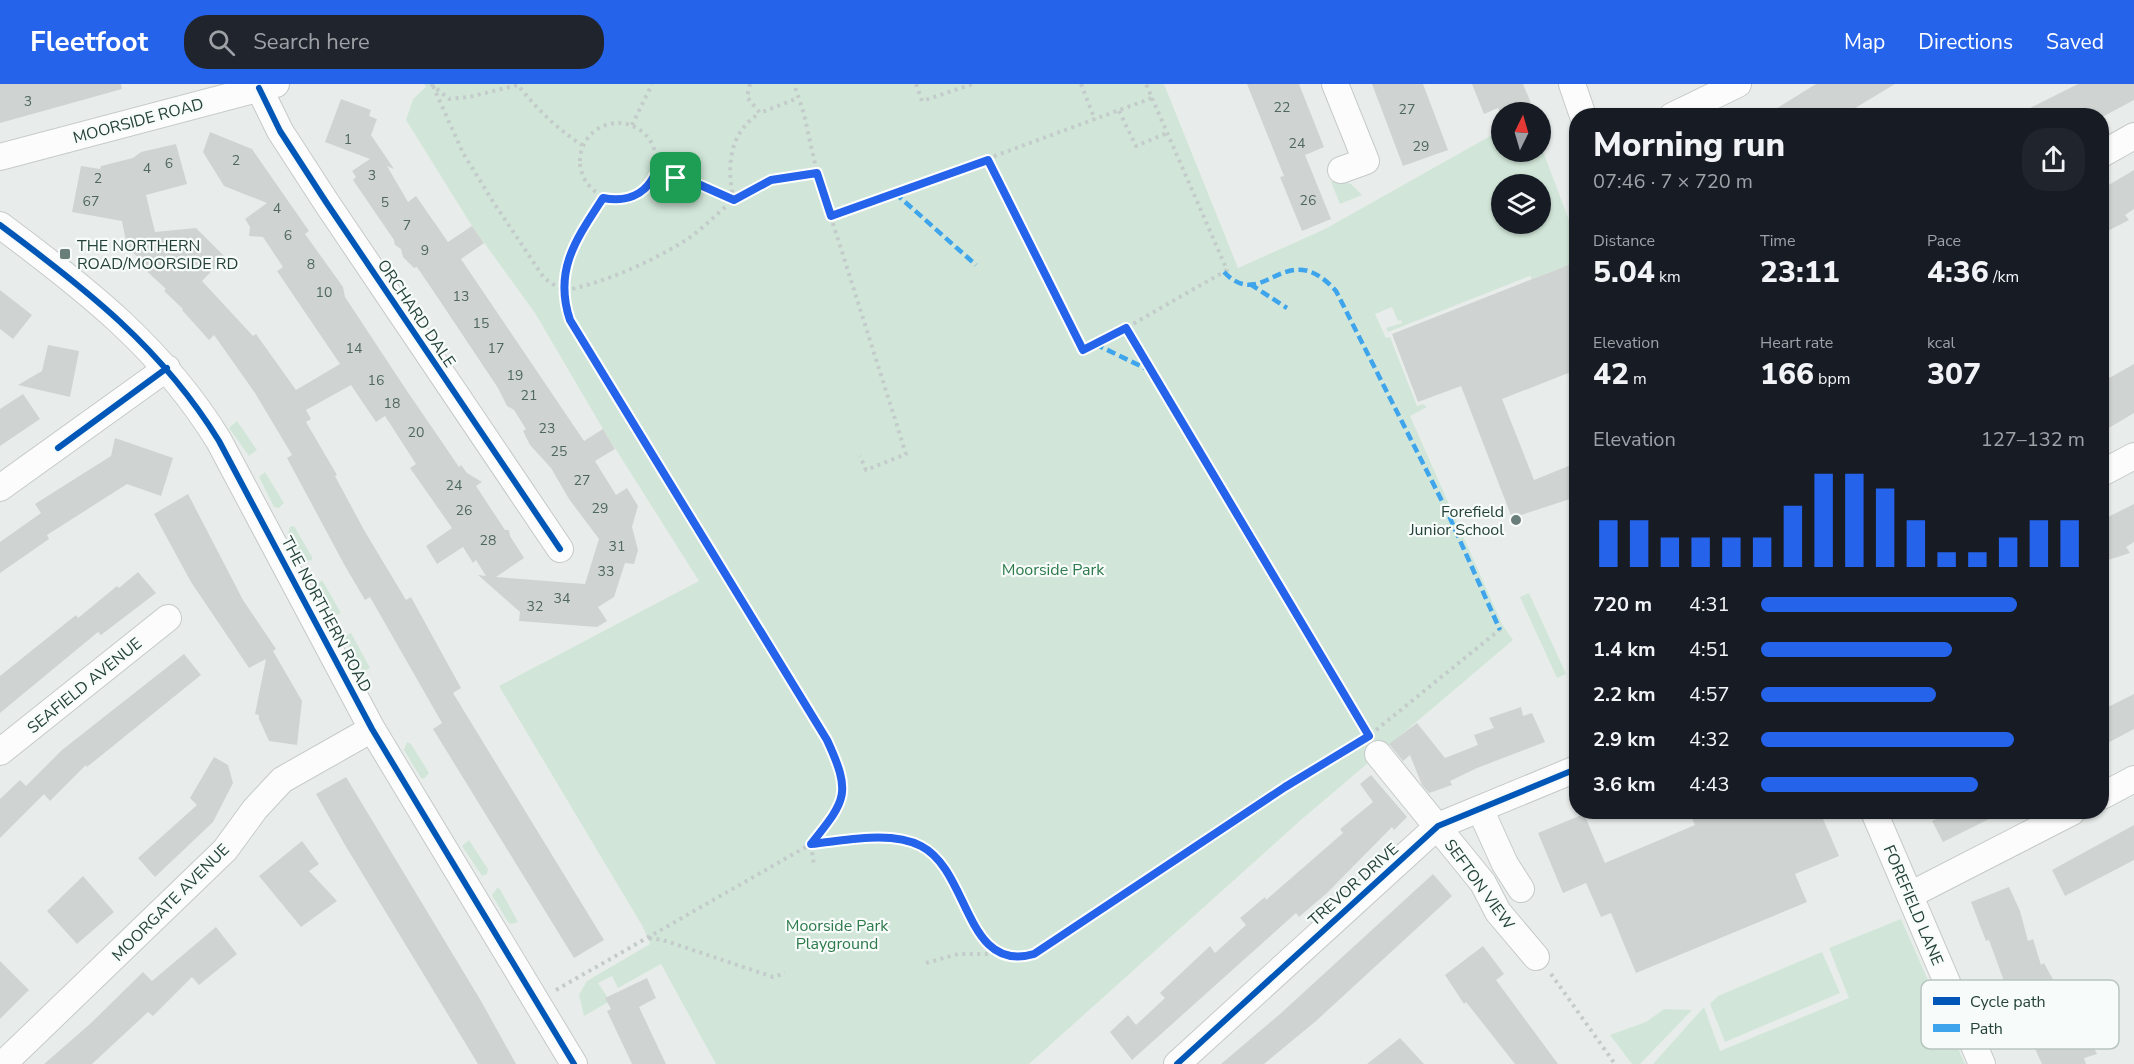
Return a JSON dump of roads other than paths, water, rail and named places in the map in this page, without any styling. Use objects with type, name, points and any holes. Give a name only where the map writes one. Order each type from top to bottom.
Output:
[{"type":"street","points":[[1335,84],[1366,161],[1341,170]]},
{"type":"street","points":[[1572,84],[1580,108]]},
{"type":"street","points":[[1688,108],[1738,84]]},
{"type":"street","name":"MOORSIDE ROAD","points":[[0,157],[268,86]]},
{"type":"street","name":"ORCHARD DALE","points":[[268,86],[280,131],[560,549]]},
{"type":"street","points":[[2109,150],[2134,136]]},
{"type":"street","name":"THE NORTHERN ROAD","points":[[0,225],[93,296],[167,368],[195,402],[219,441],[372,729],[574,1064]]},
{"type":"street","points":[[0,488],[167,368]]},
{"type":"street","points":[[2109,469],[2134,456]]},
{"type":"street","name":"SEAFIELD AVENUE","points":[[0,752],[168,618]]},
{"type":"street","name":"MOORGATE AVENUE","points":[[3,1064],[225,850],[255,809],[282,780],[372,729]]},
{"type":"street","name":"SEFTON VIEW","points":[[1374,745],[1483,883],[1498,912],[1536,957]]},
{"type":"street","name":"TREVOR DRIVE","points":[[1177,1064],[1438,826],[1569,772]]},
{"type":"street","points":[[2109,792],[2134,779]]},
{"type":"street","points":[[1480,809],[1505,864],[1521,889]]},
{"type":"street","name":"FOREFIELD LANE","points":[[1877,819],[1946,980]]},
{"type":"street","points":[[1910,895],[2058,819]]},
{"type":"street","name":"FOREFIELD LANE","points":[[1976,1049],[1982,1064]]},
{"type":"place","name":"THE NORTHERN ROAD/MOORSIDE RD","points":[[65,254]]},
{"type":"place","name":"Forefield Junior School","points":[[1516,520]]},
{"type":"park label","name":"Moorside Park","points":[[1053,569]]},
{"type":"park label","name":"Moorside Park Playground","points":[[837,934]]}]
